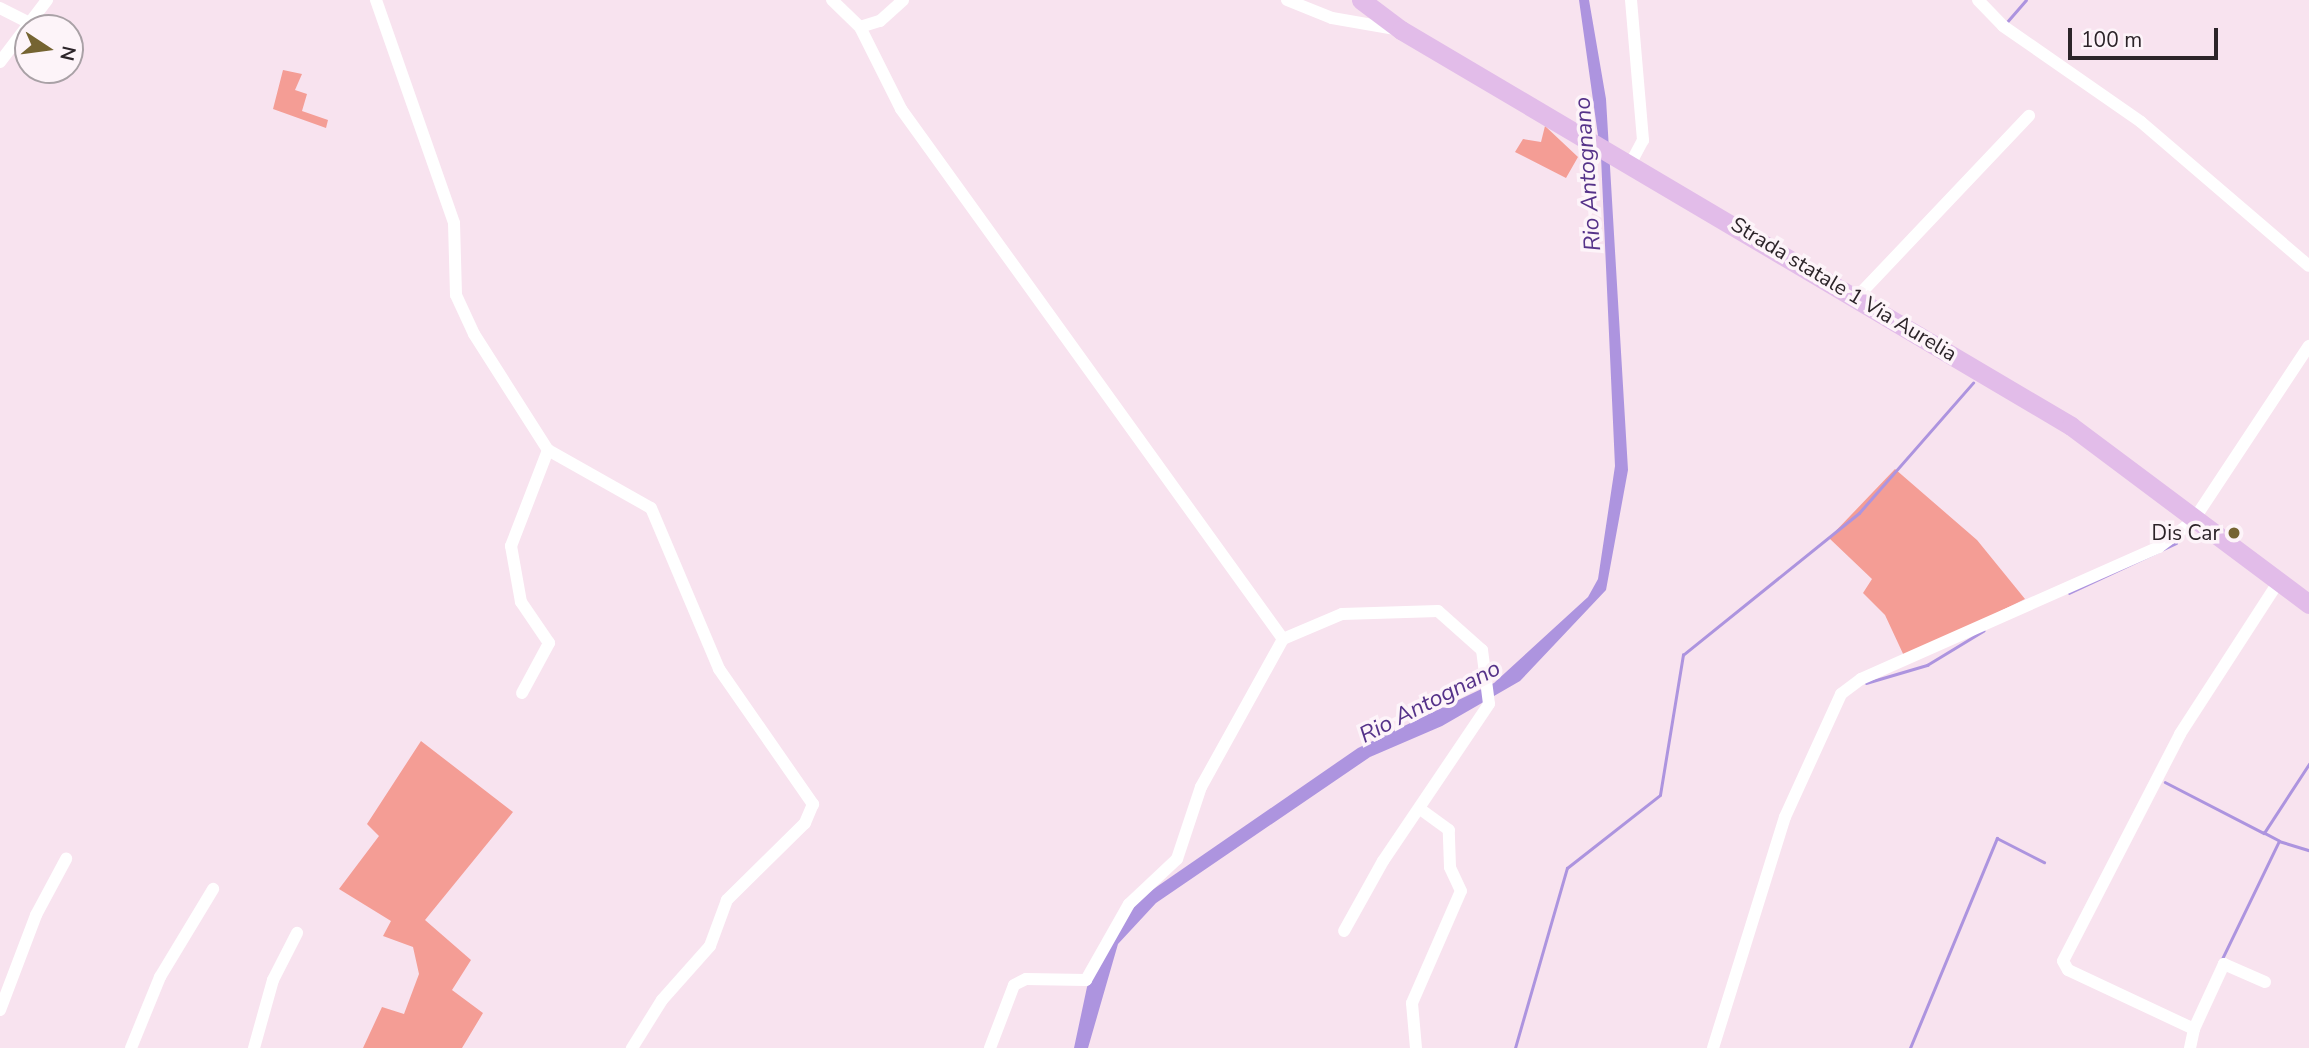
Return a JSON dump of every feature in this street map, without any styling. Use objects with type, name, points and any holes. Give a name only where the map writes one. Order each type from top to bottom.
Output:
[{"type":"main road","name":"Strada statale 1 Via Aurelia","points":[[1361,0],[1401,30],[1597,141],[2093,440],[2193,521],[2277,584],[2309,604]]},
{"type":"street","points":[[376,0],[454,223],[458,303],[548,450],[651,508],[719,669],[813,804],[805,823],[727,900],[710,946],[662,1000],[632,1048]]},
{"type":"street","points":[[832,0],[860,27],[901,109],[1283,639]]},
{"type":"street","points":[[860,27],[880,21],[903,0]]},
{"type":"street","points":[[1287,0],[1332,18],[1401,30]]},
{"type":"street","points":[[1629,161],[1643,139],[1631,0]]},
{"type":"street","points":[[1978,0],[2003,26],[2141,122],[2309,267]]},
{"type":"street","points":[[0,62],[14,44]]},
{"type":"street","points":[[1857,297],[2029,116]]},
{"type":"street","points":[[1713,1048],[1785,817],[1841,694],[1979,625],[2145,555],[2193,521],[2309,346]]},
{"type":"street","points":[[522,694],[549,643],[522,602],[511,546],[548,450]]},
{"type":"street","points":[[2194,1030],[2068,970],[2063,961],[2180,734],[2277,584]]},
{"type":"street","points":[[990,1048],[1014,985],[1026,979],[1086,980],[1123,912],[1177,859],[1201,787],[1283,639],[1342,614],[1438,611],[1482,650],[1489,679],[1489,704],[1421,810],[1383,861],[1344,931]]},
{"type":"street","points":[[1416,1048],[1412,1003],[1461,891],[1450,867],[1449,830],[1421,810]]},
{"type":"street","points":[[0,1010],[36,915],[66,859]]},
{"type":"street","points":[[131,1048],[160,977],[213,889]]},
{"type":"street","points":[[254,1048],[272,980],[298,933]]},
{"type":"street","points":[[2190,1048],[2194,1030],[2224,964],[2265,982]]},
{"type":"shaded area","points":[[1579,0],[1589,0],[1606,99],[1628,470],[1606,590],[1520,681],[1442,726],[1370,757],[1156,903],[1118,944],[1088,1048],[1074,1048],[1087,987],[1110,933],[1139,899],[1358,748],[1494,683],[1588,597],[1598,579],[1615,466],[1601,157]]},
{"type":"shaded area","points":[[283,70],[302,74],[295,90],[307,94],[302,111],[328,120],[326,128],[273,109]]},
{"type":"shaded area","points":[[1545,126],[1578,157],[1566,178],[1515,152],[1523,139],[1541,142]]},
{"type":"shaded area","points":[[1895,469],[1977,540],[2025,599],[1905,658],[1885,615],[1863,593],[1872,579],[1829,538]]},
{"type":"shaded area","points":[[421,741],[513,812],[425,920],[471,960],[452,990],[483,1013],[462,1048],[363,1048],[382,1007],[404,1014],[419,974],[413,947],[383,936],[391,921],[339,889],[379,836],[367,824]]},
{"type":"waterway","points":[[2006,23],[2026,0]]},
{"type":"waterway","points":[[1515,1048],[1567,868],[1660,795],[1683,655],[1859,513],[1973,383]]},
{"type":"waterway","points":[[2069,593],[2176,543]]},
{"type":"waterway","points":[[1866,683],[1927,665],[1983,631]]},
{"type":"waterway","points":[[2279,841],[2264,833],[2309,764]]},
{"type":"waterway","points":[[2165,782],[2264,833]]},
{"type":"waterway","points":[[1910,1048],[1997,838],[2044,862]]},
{"type":"waterway","points":[[2221,961],[2279,841],[2309,850]]},
{"type":"place","name":"Dis Car","points":[[2234,533]]},
{"type":"water label","name":"Rio Antognano","points":[[1588,174]]},
{"type":"water label","name":"Rio Antognano","points":[[1430,702]]}]
